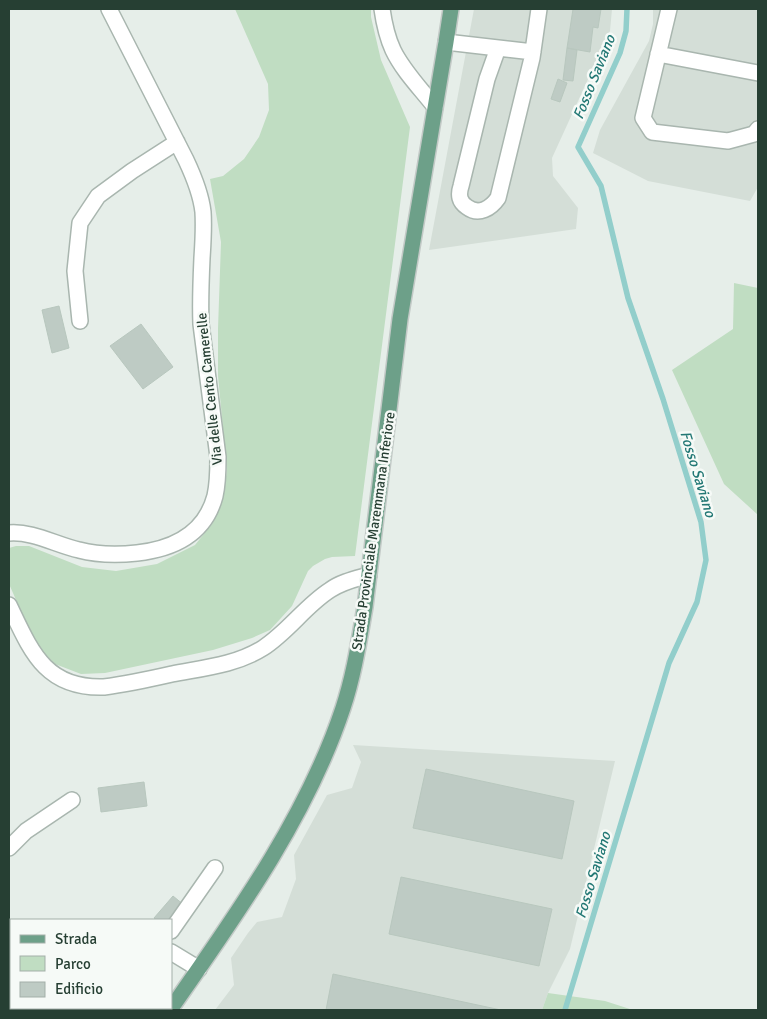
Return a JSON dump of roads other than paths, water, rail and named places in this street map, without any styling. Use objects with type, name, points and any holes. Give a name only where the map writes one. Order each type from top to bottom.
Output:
[{"type":"main road","name":"Strada Provinciale Maremmana Inferiore","points":[[172,1007],[227,928],[280,842],[325,754],[349,688],[360,637],[369,575],[400,319],[451,9]]},
{"type":"street","name":"Via delle Cento Camerelle","points":[[9,533],[29,535],[80,550],[118,554],[142,552],[164,548],[189,535],[200,525],[215,497],[218,478],[218,457],[201,324],[203,212],[195,182],[177,142],[109,9]]},
{"type":"street","points":[[382,9],[393,51],[403,67],[436,107]]},
{"type":"street","points":[[498,48],[487,80],[460,186],[460,197],[464,205],[470,210],[478,212],[492,206],[498,198],[533,52],[539,9]]},
{"type":"street","points":[[669,9],[642,118],[652,132],[728,141],[754,134],[758,129]]},
{"type":"street","points":[[446,42],[533,52]]},
{"type":"street","points":[[658,54],[758,73]]},
{"type":"street","points":[[80,321],[75,270],[80,223],[98,196],[132,170],[177,142]]},
{"type":"street","points":[[9,605],[28,646],[44,667],[67,681],[85,686],[104,687],[224,664],[244,658],[281,635],[330,590],[348,581],[369,575]]},
{"type":"street","points":[[9,848],[26,831],[72,800]]},
{"type":"street","points":[[172,930],[215,868]]},
{"type":"street","points":[[172,953],[199,969]]},
{"type":"waterway","name":"Fosso Saviano","points":[[565,1010],[669,663],[697,602],[706,560],[701,522],[663,399],[628,298],[601,186],[578,147],[620,53],[626,31],[627,9]]}]
